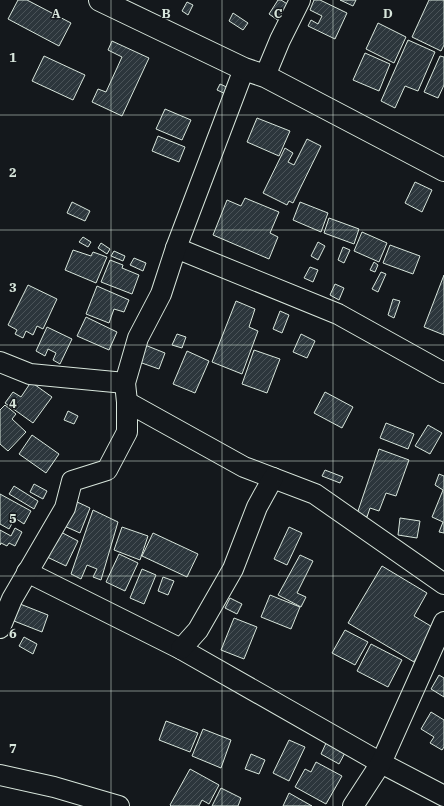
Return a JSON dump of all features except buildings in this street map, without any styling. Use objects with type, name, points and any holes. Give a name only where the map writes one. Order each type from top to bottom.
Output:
[{"type":"street","points":[[100,0],[244,70],[265,76],[444,170]]},
{"type":"street","points":[[265,76],[280,40],[300,0]]},
{"type":"street","points":[[0,628],[6,596],[27,572],[64,508],[72,482],[107,470],[127,432],[127,402],[125,383],[138,338],[161,294],[176,248],[244,70]]},
{"type":"street","points":[[176,248],[338,314],[444,373]]},
{"type":"street","points":[[0,362],[30,374],[125,383]]},
{"type":"street","points":[[127,402],[244,467],[315,494],[444,584]]},
{"type":"street","points":[[181,649],[198,630],[233,568],[257,507],[273,478]]},
{"type":"street","points":[[27,572],[181,649],[381,763],[444,796]]},
{"type":"street","points":[[353,806],[381,763],[444,622]]},
{"type":"street","points":[[0,775],[54,787],[119,806]]}]
